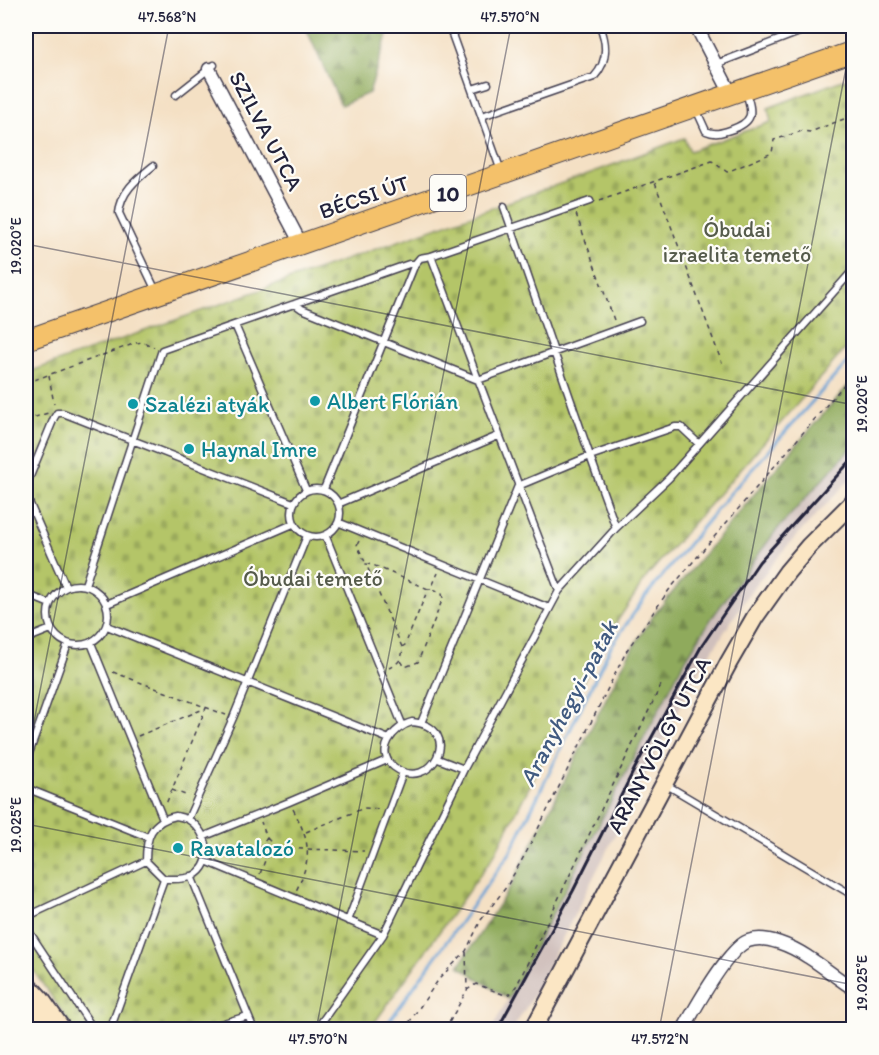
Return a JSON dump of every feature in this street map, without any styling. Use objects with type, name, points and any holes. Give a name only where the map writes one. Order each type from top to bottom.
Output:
[{"type":"main road","name":"BÉCSI ÚT","points":[[26,340],[854,51]]},
{"type":"street","points":[[696,26],[716,64],[738,91]]},
{"type":"street","name":"SZILVA UTCA","points":[[212,67],[301,244]]},
{"type":"street","name":"ARANYVÖLGY UTCA","points":[[533,1029],[740,642],[769,596],[797,560],[854,501]]},
{"type":"street","points":[[683,1029],[730,955],[740,945],[756,938],[774,941],[801,953],[854,989]]},
{"type":"street","points":[[26,983],[63,1029]]},
{"type":"street","points":[[26,1001],[45,1029]]},
{"type":"lane","points":[[449,26],[502,174]]},
{"type":"lane","points":[[482,116],[540,92],[590,79],[603,63],[606,46],[600,26]]},
{"type":"lane","points":[[716,64],[815,26]]},
{"type":"lane","points":[[176,95],[212,67]]},
{"type":"lane","points":[[472,89],[488,84]]},
{"type":"lane","points":[[695,107],[703,128],[709,133],[720,134],[742,126],[748,120],[751,111],[738,91]]},
{"type":"lane","points":[[852,113],[854,126]]},
{"type":"lane","points":[[153,166],[131,184],[120,205],[119,213],[158,294]]},
{"type":"lane","points":[[324,489],[415,264],[420,258],[590,201]]},
{"type":"lane","points":[[504,207],[616,528]]},
{"type":"lane","points":[[431,256],[559,591]]},
{"type":"lane","points":[[85,585],[162,350],[409,264],[415,264]]},
{"type":"lane","points":[[316,1029],[383,935],[464,769],[559,591],[616,528],[669,478],[854,269]]},
{"type":"lane","points":[[295,304],[302,309],[478,380],[640,321]]},
{"type":"lane","points":[[235,325],[306,490]]},
{"type":"lane","points":[[26,486],[57,413],[63,413],[293,503]]},
{"type":"lane","points":[[421,723],[518,486],[590,456],[675,427],[681,426],[699,444]]},
{"type":"lane","points":[[340,502],[498,436]]},
{"type":"lane","points":[[324,489],[340,502],[340,523],[326,537],[307,537],[293,524],[293,503],[306,490],[324,489]]},
{"type":"lane","points":[[26,498],[66,587]]},
{"type":"lane","points":[[340,523],[549,608]]},
{"type":"lane","points":[[107,604],[293,524]]},
{"type":"lane","points":[[188,819],[233,718],[307,537]]},
{"type":"lane","points":[[326,537],[402,724]]},
{"type":"lane","points":[[85,585],[99,592],[107,604],[109,615],[107,626],[100,637],[91,644],[80,646],[68,644],[58,638],[51,629],[48,615],[50,604],[57,593],[66,587],[85,585]]},
{"type":"lane","points":[[26,594],[50,604]]},
{"type":"lane","points":[[107,626],[389,739]]},
{"type":"lane","points":[[26,639],[51,629]]},
{"type":"lane","points":[[26,762],[68,644]]},
{"type":"lane","points":[[91,644],[163,819]]},
{"type":"lane","points":[[421,723],[432,729],[439,739],[438,759],[432,767],[423,771],[403,772],[394,768],[387,760],[386,749],[389,739],[402,724],[421,723]]},
{"type":"lane","points":[[438,759],[464,769]]},
{"type":"lane","points":[[205,836],[387,760]]},
{"type":"lane","points":[[348,921],[403,772]]},
{"type":"lane","points":[[664,784],[854,896]]},
{"type":"lane","points":[[26,788],[148,837]]},
{"type":"lane","points":[[176,816],[188,819],[205,836],[206,861],[200,871],[192,876],[164,879],[147,861],[148,837],[163,819],[176,816]]},
{"type":"lane","points":[[26,917],[147,861]]},
{"type":"lane","points":[[206,861],[383,935]]},
{"type":"lane","points":[[192,876],[254,1029]]},
{"type":"lane","points":[[110,1029],[164,879]]},
{"type":"lane","points":[[26,927],[94,1029]]},
{"type":"lane","points":[[199,1029],[248,1016]]},
{"type":"path","points":[[590,201],[603,200],[712,161],[727,172],[772,153],[774,140],[802,131],[810,132],[852,113]]},
{"type":"path","points":[[655,182],[722,363]]},
{"type":"path","points":[[573,207],[618,329]]},
{"type":"path","points":[[26,383],[136,343],[162,350]]},
{"type":"path","points":[[404,1029],[439,978],[466,951],[482,920],[507,886],[627,650],[669,590],[854,373]]},
{"type":"path","points":[[26,420],[52,412],[57,413],[49,375]]},
{"type":"path","points":[[357,545],[403,652],[396,665],[381,671]]},
{"type":"path","points":[[366,564],[442,594],[443,598],[418,662],[405,667],[400,661]]},
{"type":"path","points":[[402,647],[405,645],[441,564]]},
{"type":"path","points":[[101,667],[233,718]]},
{"type":"path","points":[[445,1029],[468,990],[476,984],[505,995],[510,994],[518,986],[662,685]]},
{"type":"path","points":[[132,739],[206,708]]},
{"type":"path","points":[[159,809],[167,803],[206,708]]},
{"type":"path","points":[[172,790],[197,799]]},
{"type":"path","points":[[290,802],[305,833],[309,848],[303,876],[292,898]]},
{"type":"path","points":[[305,833],[364,808],[390,810]]},
{"type":"path","points":[[258,815],[267,838],[276,848]]},
{"type":"path","points":[[259,848],[267,838]]},
{"type":"path","points":[[207,848],[259,848]]},
{"type":"path","points":[[259,848],[266,858]]},
{"type":"path","points":[[256,883],[266,858],[276,848],[374,851]]},
{"type":"path","points":[[466,951],[468,990]]},
{"type":"shaded area","points":[[853,446],[853,476],[789,544],[752,589],[695,678],[533,996],[513,1029],[491,1030],[681,667],[711,619],[775,532]]},
{"type":"green space","points":[[305,26],[390,26],[369,93],[341,105]]},
{"type":"green space","name":"Óbudai temető","points":[[853,76],[853,340],[648,575],[604,641],[494,855],[370,1029],[74,1029],[26,960],[26,373],[684,138],[690,151],[771,122],[768,108]]},
{"type":"green space","points":[[853,380],[853,446],[775,532],[711,619],[681,667],[508,999],[459,966],[512,884],[627,657],[652,617]]},
{"type":"waterway","name":"Aranyhegyi-patak","points":[[383,1030],[510,853],[610,648],[645,597],[728,496],[854,355]]},
{"type":"railway","points":[[497,1030],[701,647],[759,562],[854,457]]},
{"type":"place","name":"Albert Flórián","points":[[315,401]]},
{"type":"place","name":"Szalézi atyák","points":[[133,404]]},
{"type":"place","name":"Haynal Imre","points":[[189,449]]},
{"type":"place","name":"Ravatalozó","points":[[178,848]]},
{"type":"park label","name":"Óbudai izraelita temető","points":[[737,242]]}]
